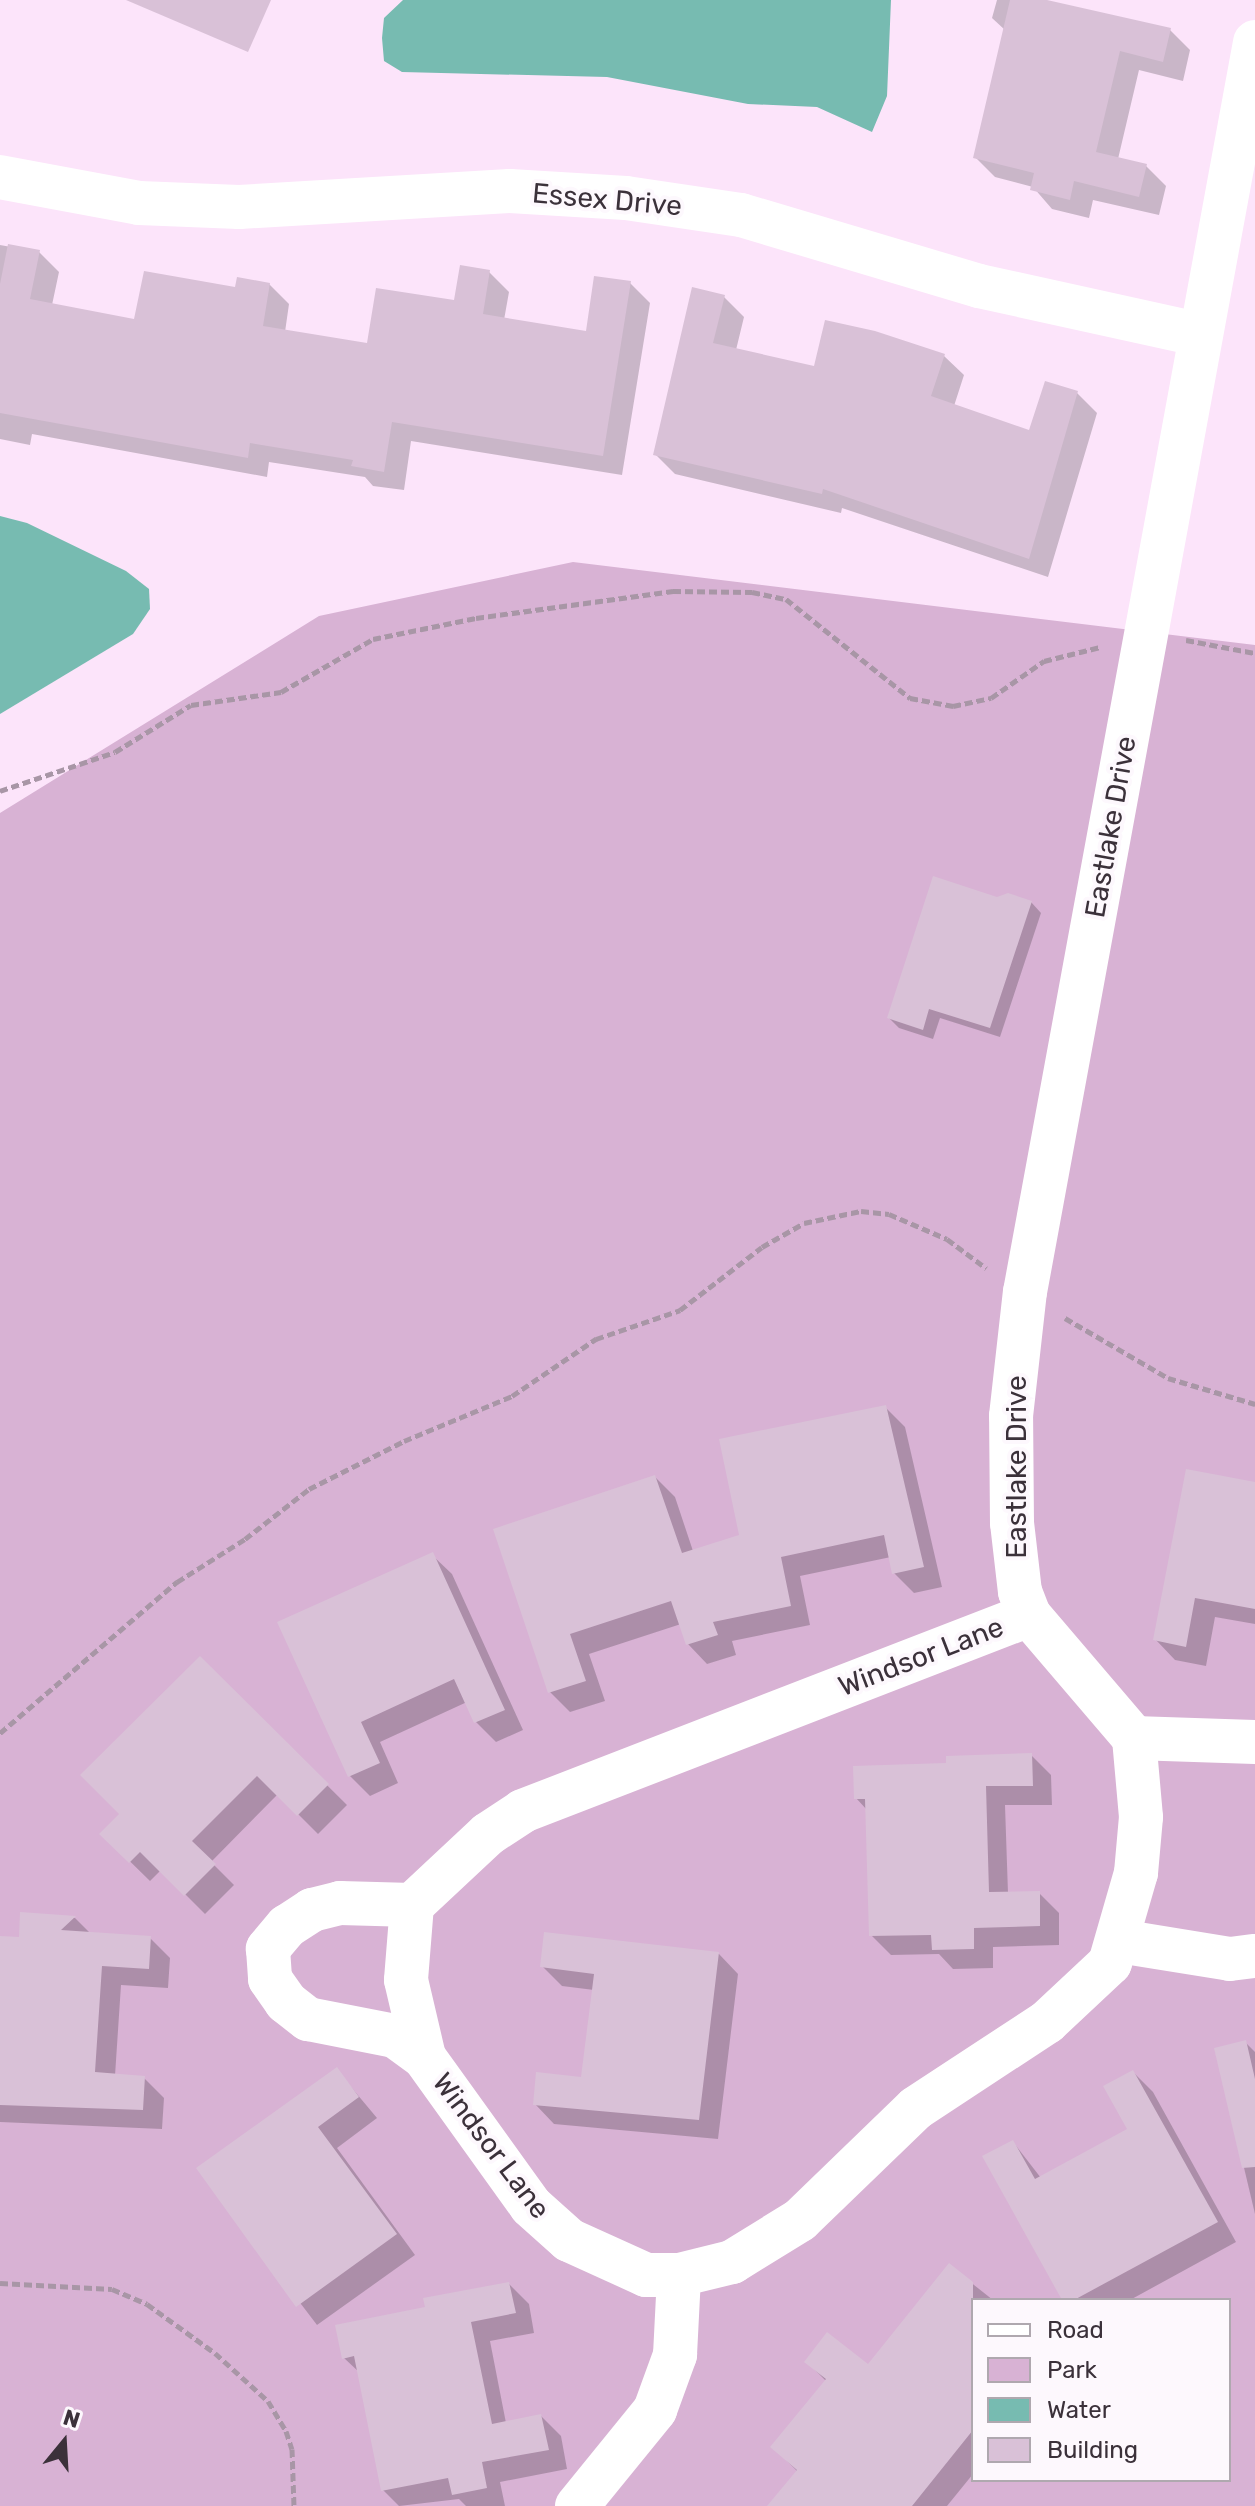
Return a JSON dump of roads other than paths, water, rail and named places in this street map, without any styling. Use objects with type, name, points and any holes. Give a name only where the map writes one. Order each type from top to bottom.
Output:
[{"type":"street","name":"Eastlake Drive","points":[[1029,1615],[1020,1592],[1012,1523],[1011,1432],[1025,1292],[1255,42]]},
{"type":"street","name":"Essex Drive","points":[[0,177],[139,203],[224,206],[510,191],[626,198],[741,215],[979,286],[1201,335]]},
{"type":"street","name":"Windsor Lane","points":[[1029,1615],[1134,1738],[1141,1817],[1136,1873],[1119,1941],[1110,1963],[1088,1987],[1047,2022],[916,2108],[800,2220],[732,2262],[679,2275],[646,2275],[569,2240],[531,2206],[424,2057],[395,2036],[308,2019],[286,2002],[270,1979],[268,1949],[287,1926],[312,1910],[340,1903],[412,1905],[488,1834],[523,1811],[1029,1615]]},
{"type":"street","points":[[1134,1738],[1255,1742]]},
{"type":"street","points":[[412,1905],[406,1980],[424,2057]]},
{"type":"street","points":[[1119,1941],[1230,1959],[1255,1956]]},
{"type":"street","points":[[577,2506],[639,2435],[667,2383],[680,2326],[679,2275]]},
{"type":"water","points":[[403,0],[891,0],[887,96],[872,132],[817,107],[748,104],[607,77],[402,72],[384,61],[382,38],[384,18]]},
{"type":"water","points":[[0,516],[27,523],[126,571],[149,589],[150,609],[133,634],[0,714]]}]
